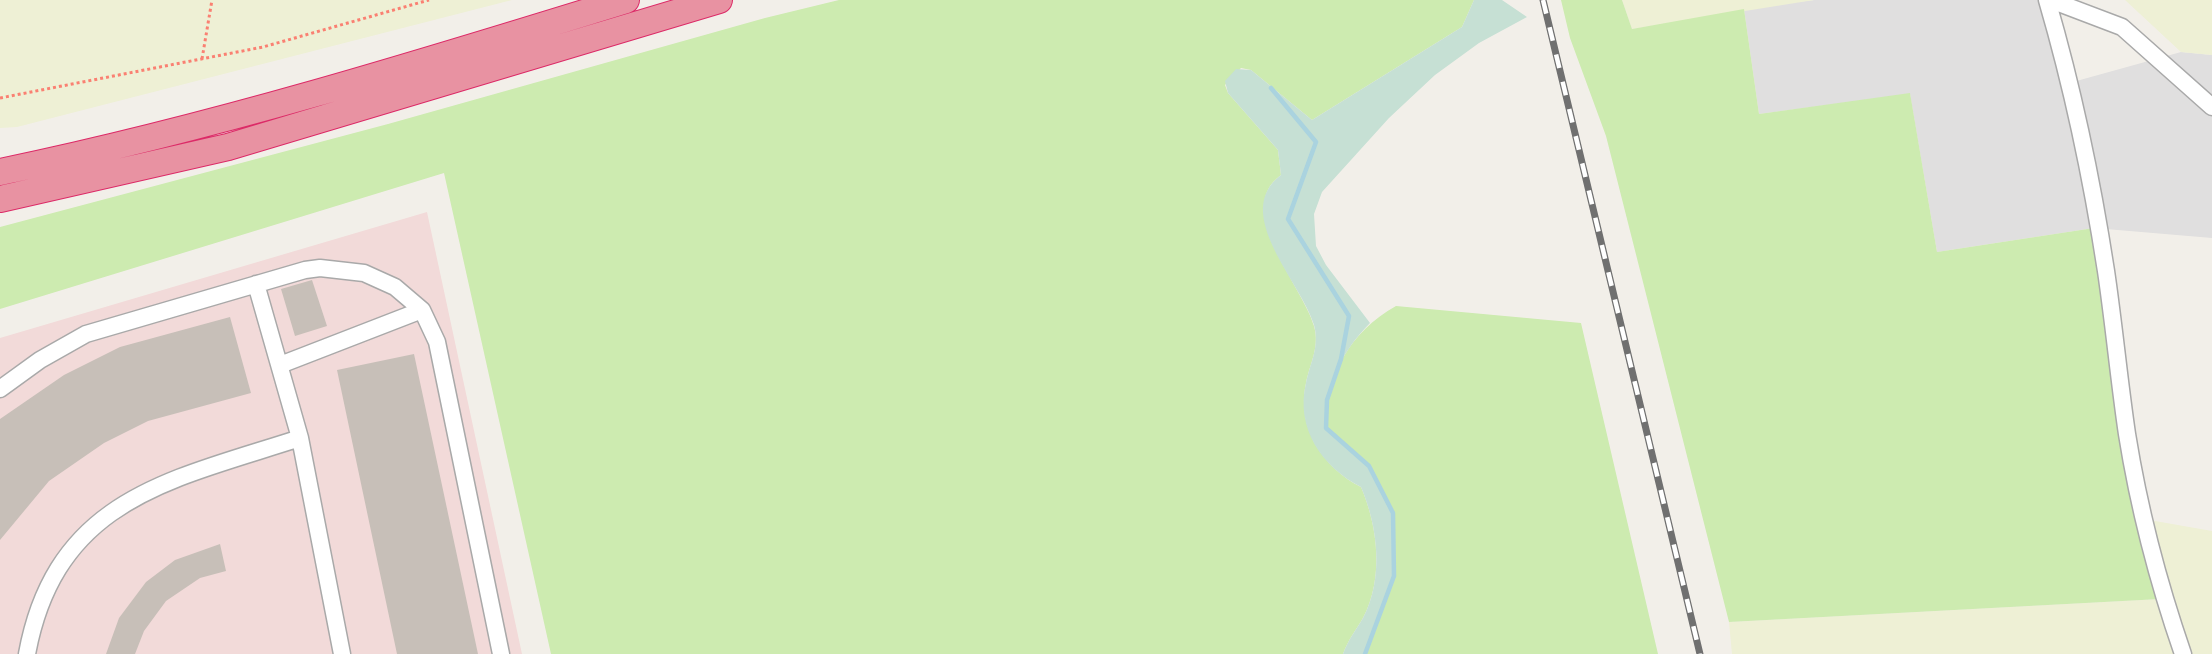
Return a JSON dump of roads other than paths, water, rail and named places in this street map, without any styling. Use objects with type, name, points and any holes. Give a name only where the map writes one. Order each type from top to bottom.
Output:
[{"type":"highway","points":[[0,172],[232,117],[409,67],[626,0]]},
{"type":"highway","points":[[0,199],[228,147],[719,0]]},
{"type":"street","points":[[2049,0],[2122,27],[2212,107]]},
{"type":"street","points":[[2049,0],[2071,91],[2095,208],[2115,331],[2127,432],[2142,510],[2163,592],[2183,654]]},
{"type":"street","points":[[0,389],[40,360],[86,334],[256,284],[305,270],[349,269],[380,279],[395,287],[422,310],[437,342],[501,654]]},
{"type":"street","points":[[256,284],[300,438],[342,654]]},
{"type":"street","points":[[280,365],[422,310]]},
{"type":"street","points":[[27,654],[36,616],[51,582],[73,550],[107,515],[131,498],[167,482],[300,438]]},
{"type":"waterway","points":[[1271,88],[1316,142],[1288,219],[1349,316],[1341,359],[1327,400],[1326,428],[1369,466],[1393,513],[1394,576],[1365,654]]},
{"type":"railway","points":[[1543,0],[1700,654]]}]
